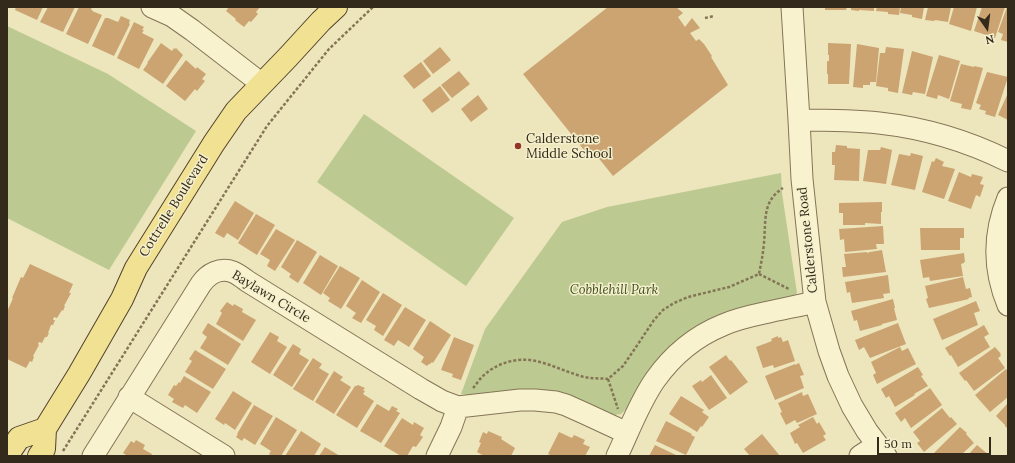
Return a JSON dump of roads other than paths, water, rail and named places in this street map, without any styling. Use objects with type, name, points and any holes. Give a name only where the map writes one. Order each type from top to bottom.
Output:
[{"type":"main road","name":"Cottrelle Boulevard","points":[[39,456],[44,449],[45,429],[79,374],[122,299],[136,268],[214,143],[236,111],[336,7]]},
{"type":"main road","points":[[7,456],[19,438],[45,429]]},
{"type":"street","points":[[152,7],[172,16],[262,84]]},
{"type":"street","name":"Calderstone Road","points":[[792,7],[802,179],[815,302],[829,352],[838,376],[852,406],[867,430],[874,452]]},
{"type":"street","points":[[799,120],[849,120],[910,128],[968,144],[1008,161]]},
{"type":"street","points":[[1008,198],[1000,220],[996,256],[1000,282],[1008,305]]},
{"type":"street","name":"Baylawn Circle","points":[[93,456],[200,284],[213,272],[225,271],[232,272],[247,280],[442,401],[549,401],[566,405],[627,433]]},
{"type":"street","points":[[617,456],[642,402],[655,380],[669,362],[697,338],[710,330],[740,319],[815,302]]},
{"type":"street","points":[[129,397],[224,456]]},
{"type":"street","points":[[437,456],[464,400]]},
{"type":"place","name":"Calderstone Middle School","points":[[518,146]]},
{"type":"park label","name":"Cobblehill Park","points":[[614,290]]}]
